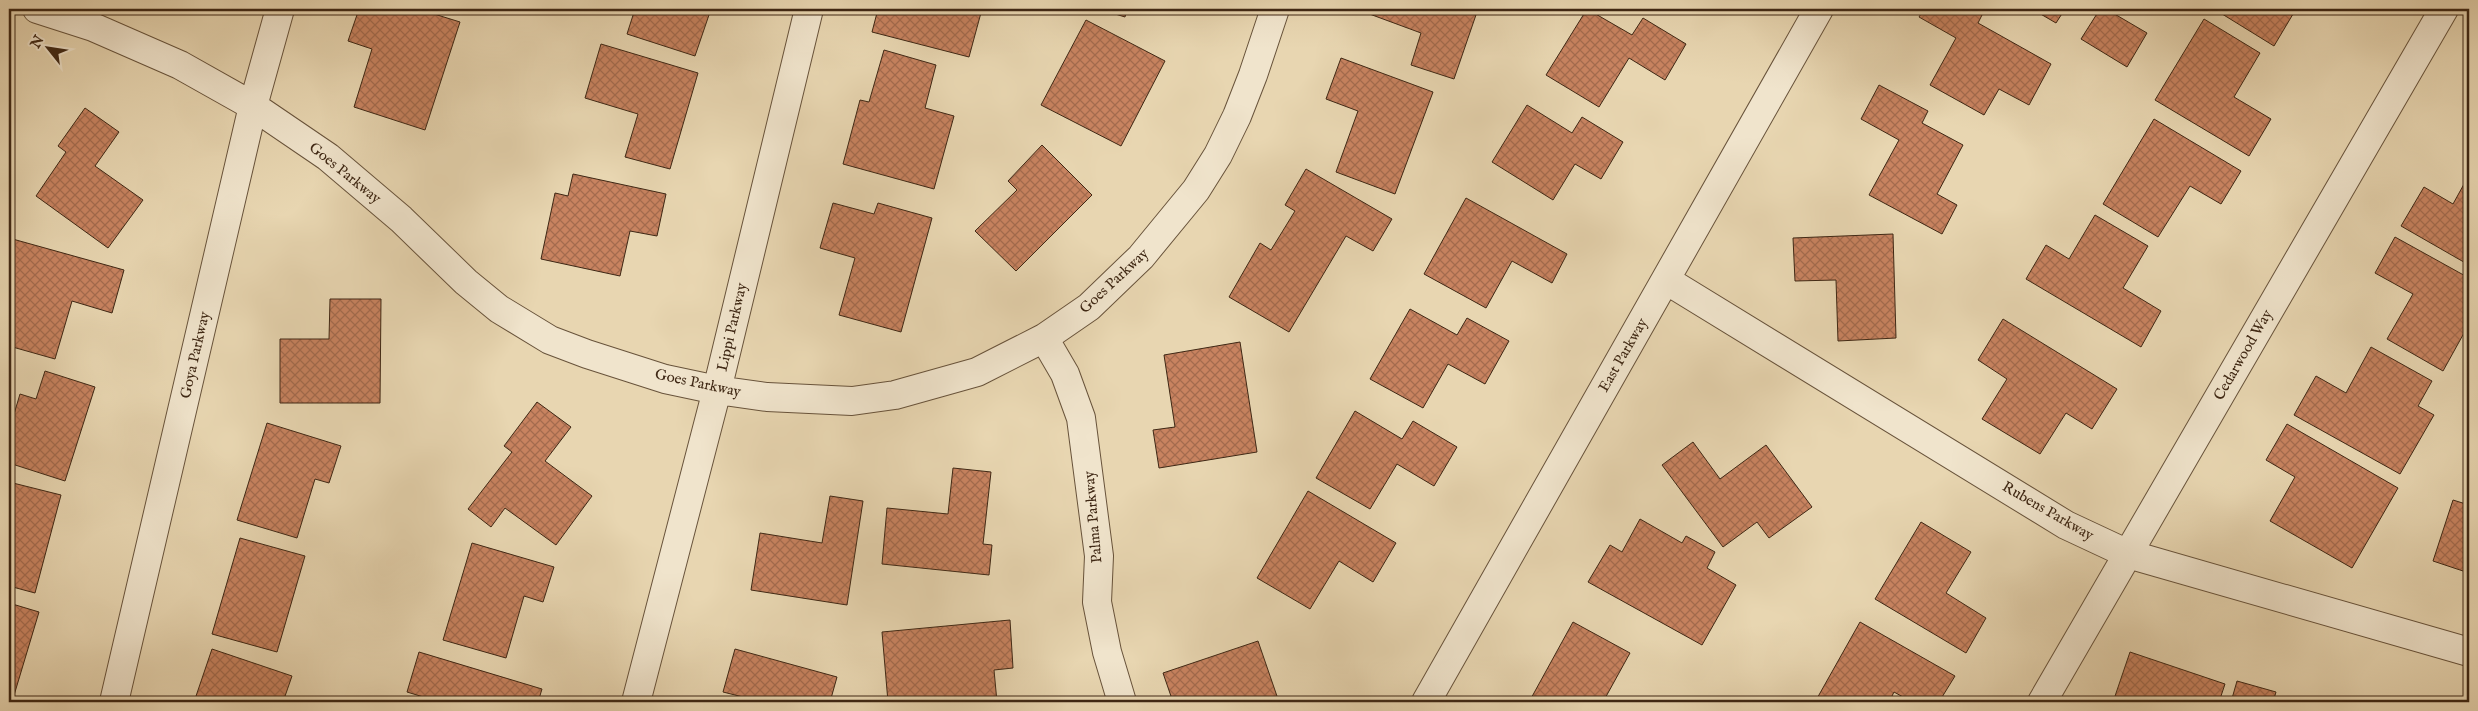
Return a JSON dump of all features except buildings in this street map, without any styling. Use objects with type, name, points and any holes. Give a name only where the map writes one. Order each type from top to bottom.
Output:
[{"type":"street","name":"Goes Parkway","points":[[37,9],[93,27],[180,65],[253,106],[328,157],[401,219],[466,282],[499,309],[550,340],[586,354],[665,379],[717,390],[767,397],[852,401],[895,395],[977,372],[1044,338],[1089,307],[1141,257],[1196,190],[1218,155],[1254,75],[1275,9]]},
{"type":"street","name":"Goya Parkway","points":[[114,702],[253,106],[280,9]]},
{"type":"street","name":"Lippi Parkway","points":[[636,702],[717,390],[809,9]]},
{"type":"street","name":"East Parkway","points":[[1426,702],[1819,9]]},
{"type":"street","name":"Cedarwood Way","points":[[2042,702],[2444,9]]},
{"type":"street","name":"Rubens Parkway","points":[[1666,280],[2066,524],[2128,554],[2469,652]]},
{"type":"street","name":"Palma Parkway","points":[[1044,338],[1065,374],[1081,418],[1099,556],[1097,602],[1107,652],[1122,702]]}]
